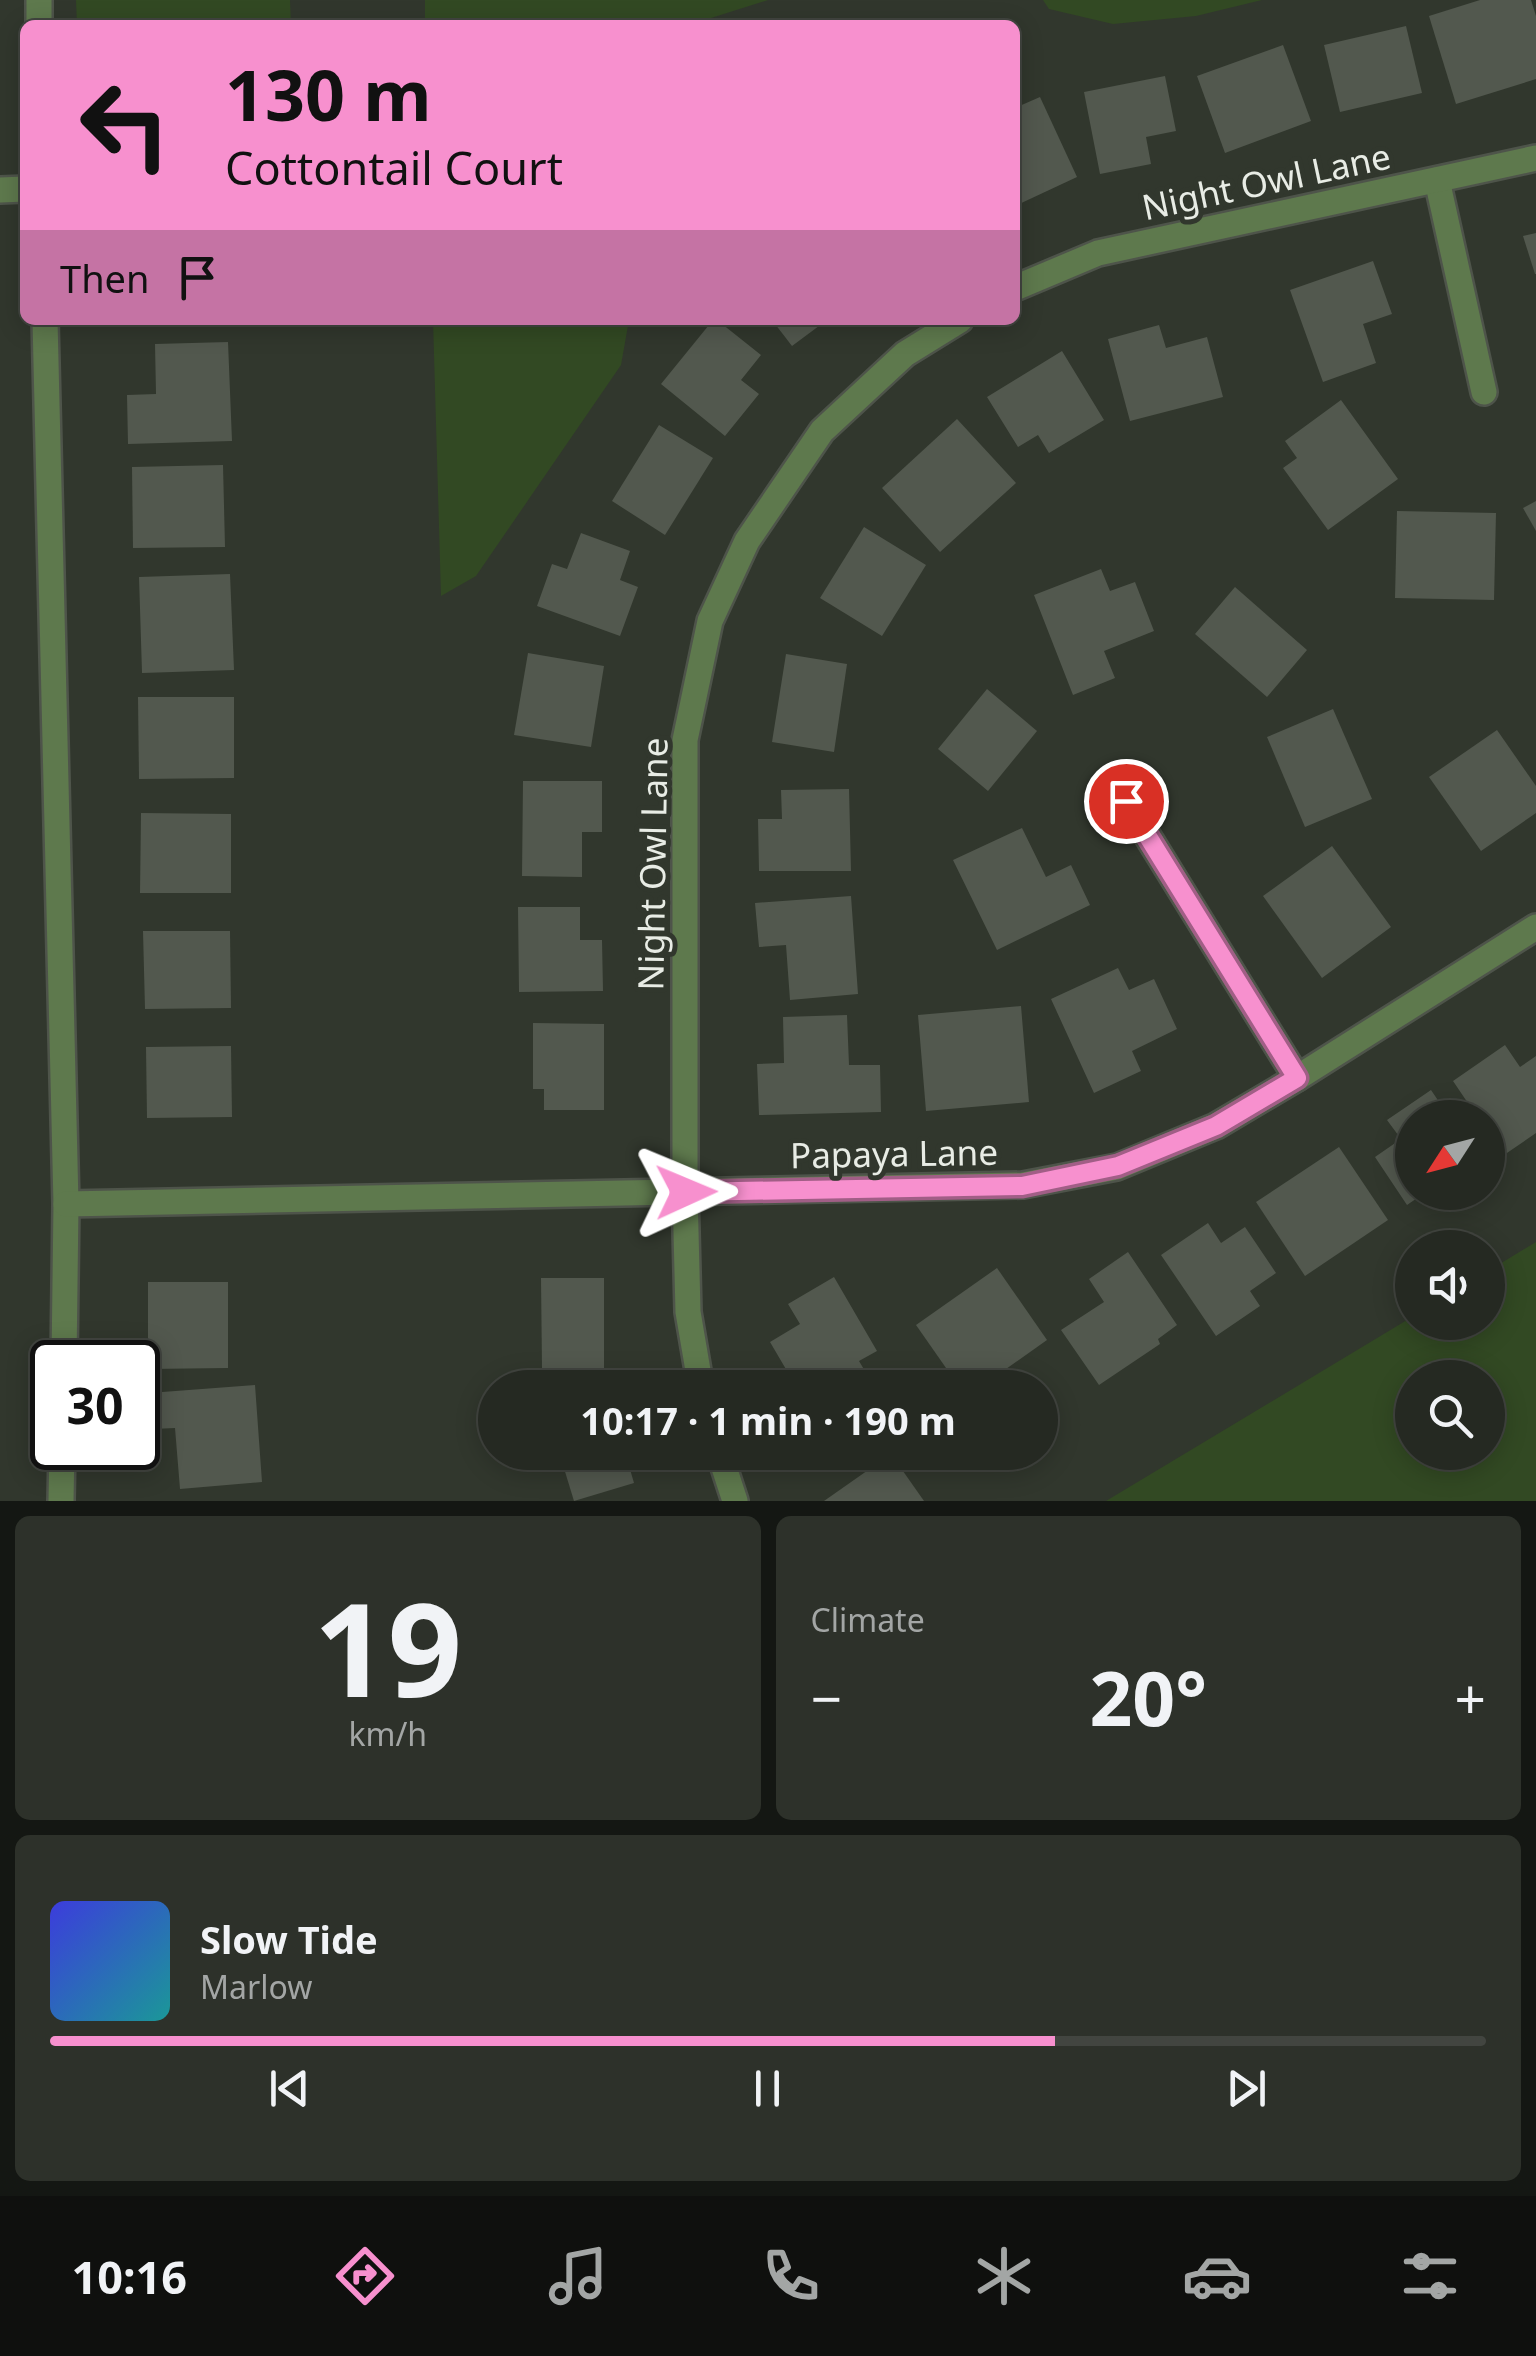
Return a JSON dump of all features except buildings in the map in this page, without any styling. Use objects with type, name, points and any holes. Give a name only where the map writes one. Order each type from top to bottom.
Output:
[{"type":"street","name":"Night Owl Lane","points":[[1020,286],[1098,253],[1536,158]]},
{"type":"street","points":[[1437,180],[1484,392]]},
{"type":"street","points":[[45,325],[66,1204],[64,1340]]},
{"type":"street","name":"Night Owl Lane","points":[[698,1370],[688,1312],[685,740],[710,621],[747,541],[822,431],[906,354],[952,325]]},
{"type":"street","points":[[1126,801],[1297,1078]]},
{"type":"street","name":"Papaya Lane","points":[[66,1204],[1022,1186],[1118,1166],[1216,1126],[1536,927]]},
{"type":"street","points":[[61,1501],[62,1470]]},
{"type":"street","points":[[725,1470],[735,1501]]},
{"type":"green space","points":[[76,0],[290,0],[291,20],[77,20]]},
{"type":"green space","points":[[425,0],[768,0],[705,20],[425,20]]},
{"type":"green space","points":[[1043,0],[1262,0],[1196,16],[1113,24],[1049,9]]},
{"type":"green space","points":[[433,325],[628,325],[621,365],[476,576],[441,596]]},
{"type":"green space","points":[[1536,1242],[1536,1501],[1106,1501],[1395,1327],[1395,1340],[1505,1340],[1505,1261]]},
{"type":"route","points":[[686,1192],[1022,1186],[1118,1166],[1216,1126],[1297,1078],[1126,801]]}]
